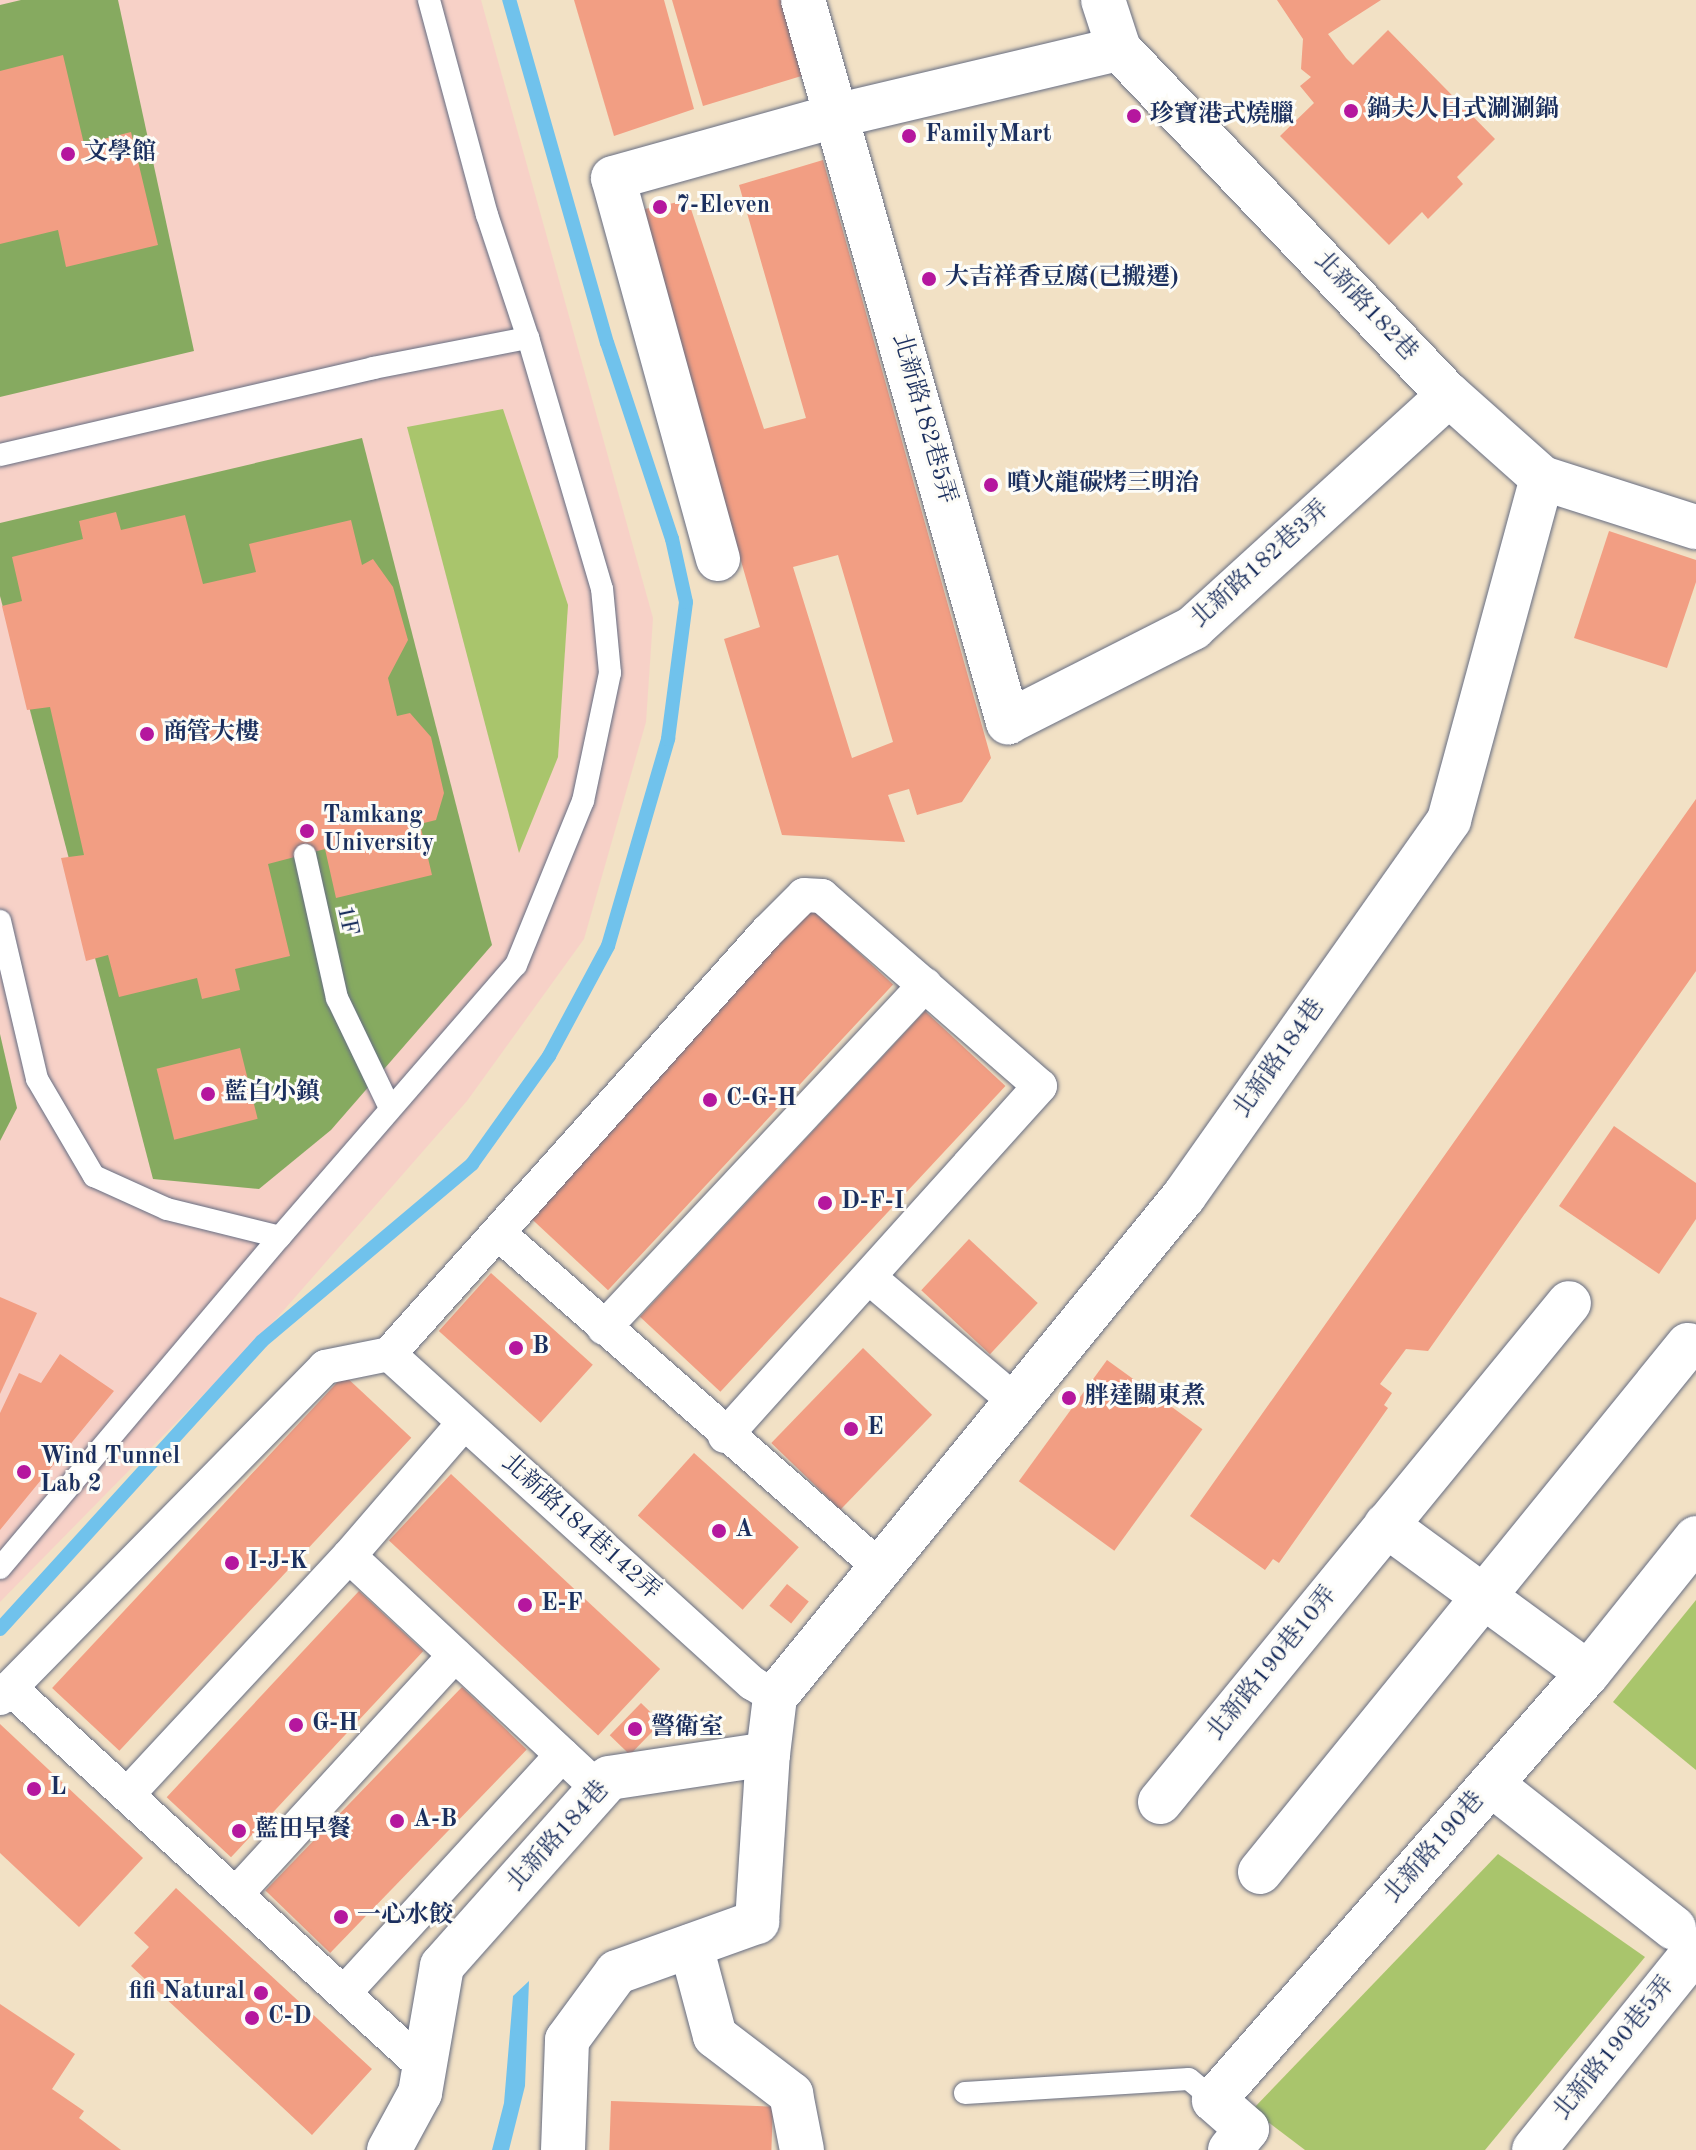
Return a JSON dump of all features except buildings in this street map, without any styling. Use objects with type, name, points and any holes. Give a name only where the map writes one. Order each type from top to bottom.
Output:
[{"type":"street","name":"北新路182巷5弄","points":[[803,0],[839,115],[1008,722]]},
{"type":"street","name":"北新路182巷","points":[[1103,0],[1119,49],[1449,395],[1542,478],[1696,527]]},
{"type":"street","points":[[718,559],[613,178],[839,115],[1119,49]]},
{"type":"street","name":"北新路182巷3弄","points":[[1008,722],[1193,628],[1449,395]]},
{"type":"street","name":"北新路184巷","points":[[775,1697],[883,1570],[1184,1196],[1449,820],[1542,478]]},
{"type":"street","points":[[389,2150],[420,2093],[423,2066],[127,1795],[5,1693],[325,1367],[389,1354],[804,895],[822,896],[1040,1086],[871,1279],[725,1436]]},
{"type":"street","points":[[604,1328],[925,985]]},
{"type":"street","points":[[498,1233],[725,1436],[883,1570]]},
{"type":"street","points":[[871,1279],[1017,1403]]},
{"type":"street","name":"北新路190巷10弄","points":[[1160,1802],[1569,1303]]},
{"type":"street","points":[[1260,1872],[1688,1345]]},
{"type":"street","name":"北新路184巷142弄","points":[[389,1354],[752,1683],[775,1697]]},
{"type":"street","points":[[127,1795],[349,1556],[464,1423]]},
{"type":"street","points":[[1386,1525],[1588,1673]]},
{"type":"street","name":"北新路190巷","points":[[1214,2100],[1588,1673],[1696,1538]]},
{"type":"street","points":[[349,1556],[599,1789]]},
{"type":"street","points":[[236,1894],[455,1655]]},
{"type":"street","points":[[563,2150],[567,2040],[617,1972],[757,1922],[768,1754],[775,1697]]},
{"type":"street","name":"北新路184巷","points":[[423,2066],[442,1966],[609,1778],[768,1754]]},
{"type":"street","points":[[344,1993],[562,1755]]},
{"type":"street","points":[[1491,1784],[1691,1931]]},
{"type":"street","name":"北新路190巷5弄","points":[[1534,2150],[1691,1931]]},
{"type":"street","points":[[691,1946],[715,2036],[791,2094],[802,2150]]},
{"type":"street","points":[[1214,2100],[1250,2143]]},
{"type":"lane","points":[[0,1568],[390,1108],[516,965],[583,801],[610,673],[602,589],[528,338],[487,215],[429,0]]},
{"type":"lane","points":[[0,455],[373,368],[528,338]]},
{"type":"lane","name":"1F","points":[[305,855],[337,998],[390,1108]]},
{"type":"lane","points":[[0,921],[37,1079],[94,1176],[167,1209],[280,1237]]},
{"type":"lane","points":[[965,2093],[1189,2079],[1214,2100]]},
{"type":"shaded area","name":"Tamkang University","points":[[0,0],[481,0],[653,618],[646,722],[584,939],[467,1101],[262,1335],[0,1602]]},
{"type":"green space","points":[[21,0],[118,0],[194,351],[0,397],[0,5]]},
{"type":"green space","points":[[503,409],[568,605],[558,757],[519,853],[407,427]]},
{"type":"green space","points":[[362,438],[492,945],[331,1130],[259,1189],[153,1179],[0,596],[0,523]]},
{"type":"green space","points":[[0,1034],[17,1108],[0,1141]]},
{"type":"green space","points":[[1696,1600],[1696,1770],[1613,1702]]},
{"type":"green space","points":[[1498,1854],[1645,1957],[1485,2150],[1305,2150],[1252,2110]]},
{"type":"water","points":[[529,1981],[525,2086],[509,2150],[492,2150],[504,2103],[513,1996]]},
{"type":"waterway","points":[[0,1629],[262,1341],[472,1164],[549,1056],[608,946],[668,739],[686,602],[672,539],[607,343],[509,0]]},
{"type":"place","name":"鍋夫人日式涮涮鍋","points":[[1351,111]]},
{"type":"place","name":"珍寶港式燒臘","points":[[1134,116]]},
{"type":"place","name":"FamilyMart","points":[[909,136]]},
{"type":"place","name":"文學館","points":[[68,154]]},
{"type":"place","name":"7-Eleven","points":[[660,207]]},
{"type":"place","name":"大吉祥香豆腐(已搬遷)","points":[[929,279]]},
{"type":"place","name":"噴火龍碳烤三明治","points":[[991,485]]},
{"type":"place","name":"商管大樓","points":[[147,734]]},
{"type":"place","name":"Tamkang University","points":[[307,831]]},
{"type":"place","name":"藍白小鎮","points":[[208,1094]]},
{"type":"place","name":"C-G-H","points":[[710,1100]]},
{"type":"place","name":"D-F-I","points":[[825,1203]]},
{"type":"place","name":"B","points":[[516,1348]]},
{"type":"place","name":"胖達關東煮","points":[[1069,1398]]},
{"type":"place","name":"E","points":[[851,1429]]},
{"type":"place","name":"Wind Tunnel Lab 2","points":[[24,1472]]},
{"type":"place","name":"A","points":[[719,1531]]},
{"type":"place","name":"I-J-K","points":[[232,1563]]},
{"type":"place","name":"E-F","points":[[525,1605]]},
{"type":"place","name":"G-H","points":[[296,1725]]},
{"type":"place","name":"警衛室","points":[[635,1729]]},
{"type":"place","name":"L","points":[[34,1789]]},
{"type":"place","name":"A-B","points":[[397,1821]]},
{"type":"place","name":"藍田早餐","points":[[239,1831]]},
{"type":"place","name":"一心水餃","points":[[341,1917]]},
{"type":"place","name":"fifi Natural","points":[[261,1993]]},
{"type":"place","name":"C-D","points":[[252,2018]]}]
